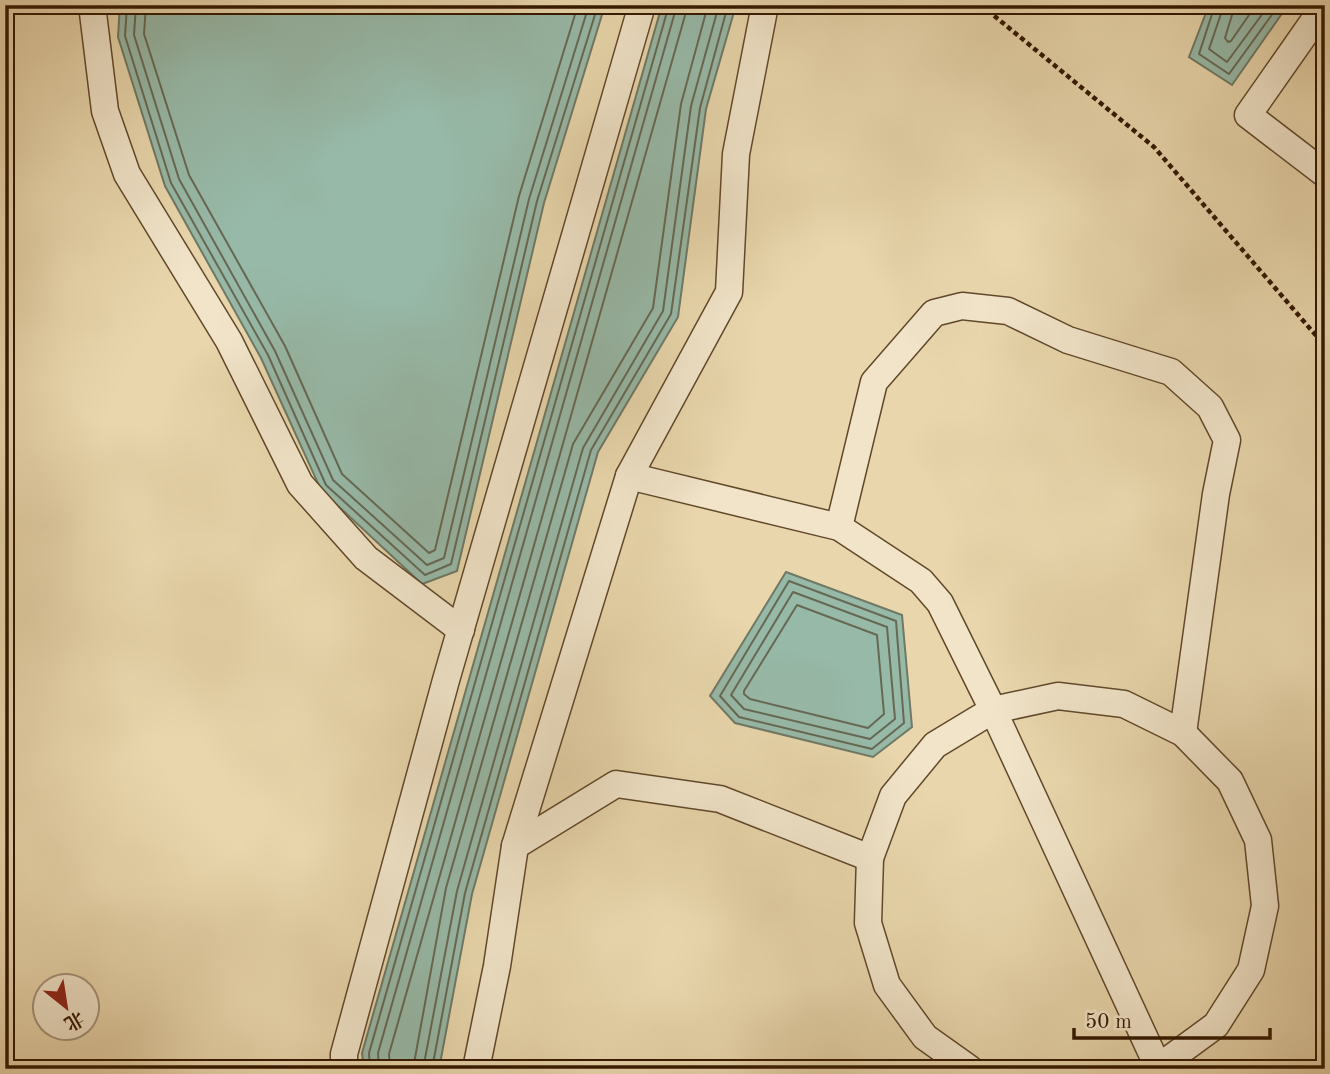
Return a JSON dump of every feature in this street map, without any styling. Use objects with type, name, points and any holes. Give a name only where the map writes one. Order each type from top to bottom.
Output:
[{"type":"street","points":[[92,5],[105,111],[127,174],[229,341],[300,484],[366,558],[461,630]]},
{"type":"street","points":[[344,1069],[344,1054],[461,630],[642,5]]},
{"type":"street","points":[[476,1069],[498,966],[515,846],[629,476],[729,292],[736,154],[765,5]]},
{"type":"street","points":[[1325,5],[1248,115],[1325,174]]},
{"type":"street","points":[[839,527],[874,382],[934,313],[962,306],[1008,311],[1068,340],[1171,372],[1210,407],[1227,440],[1216,494],[1183,733]]},
{"type":"street","points":[[629,476],[839,527],[921,581],[940,603],[993,710],[1157,1068],[1216,1025],[1251,970],[1265,906],[1258,840],[1230,780],[1183,733],[1124,704],[1071,697],[1058,696],[993,710],[936,745],[893,796],[870,858],[868,923],[887,985],[926,1037],[971,1069]]},
{"type":"street","points":[[515,846],[616,784],[720,799],[870,858]]},
{"type":"path","points":[[981,5],[1154,147],[1325,346]]},
{"type":"water","points":[[120,5],[605,5],[544,203],[457,571],[422,584],[321,490],[261,358],[165,186],[118,37]]},
{"type":"water","points":[[662,5],[736,5],[706,109],[678,317],[598,452],[472,894],[439,1069],[364,1069],[362,1053]]},
{"type":"water","points":[[1209,5],[1288,5],[1232,85],[1189,57]]},
{"type":"water","points":[[786,572],[902,615],[912,727],[873,757],[735,723],[710,696]]}]
